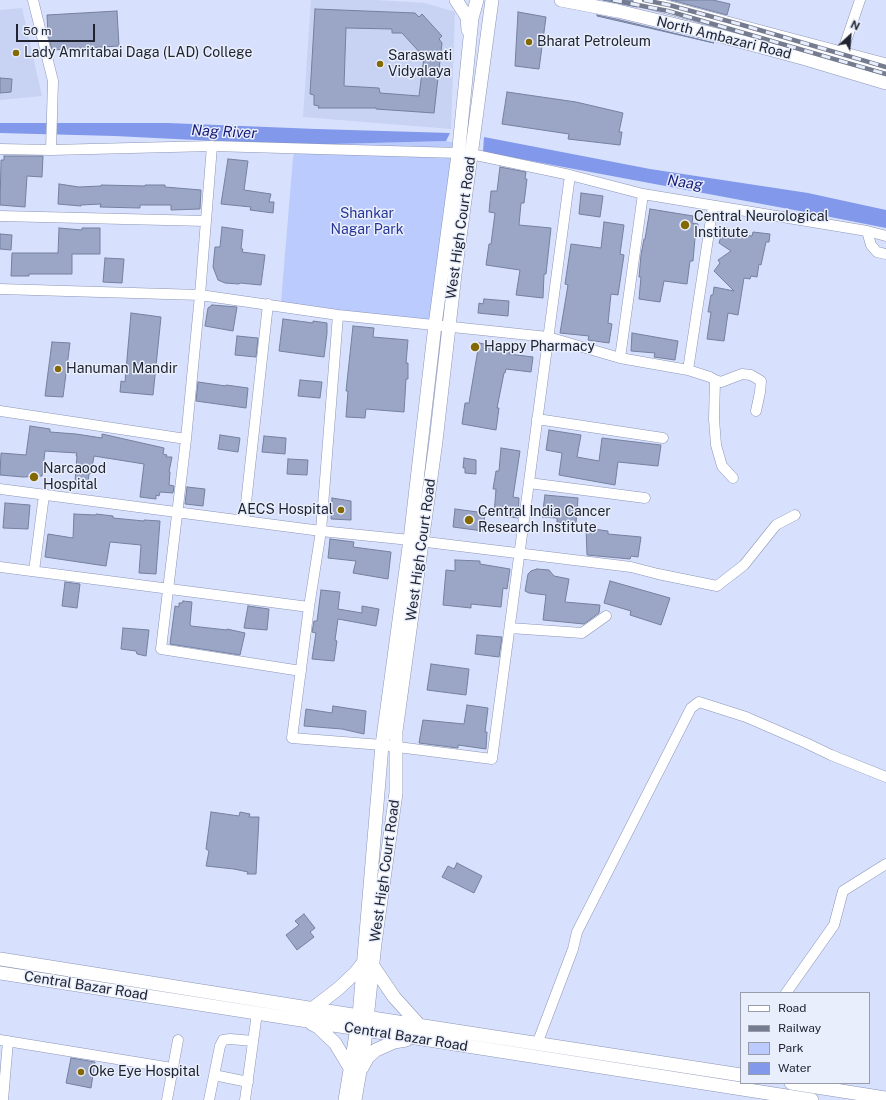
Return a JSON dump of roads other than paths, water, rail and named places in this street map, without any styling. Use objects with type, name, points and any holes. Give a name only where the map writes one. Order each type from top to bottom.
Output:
[{"type":"main road","points":[[456,0],[467,17],[469,45]]},
{"type":"main road","name":"West High Court Road","points":[[355,1100],[355,1070],[362,1023],[368,964],[382,745],[416,541],[436,441],[449,326],[465,153],[469,45],[472,18],[477,0]]},
{"type":"main road","name":"West High Court Road","points":[[368,964],[396,793],[396,731],[416,541],[435,325],[492,0]]},
{"type":"main road","name":"North Ambazari Road","points":[[561,0],[618,11],[713,34],[886,82]]},
{"type":"main road","name":"North Ambazari Road","points":[[640,0],[886,65]]},
{"type":"main road","name":"Central Bazar Road","points":[[0,959],[312,1009],[362,1023],[812,1100]]},
{"type":"main road","points":[[308,1022],[318,1027],[331,1037],[355,1070],[376,1050],[419,1032],[368,964],[312,1009]]},
{"type":"main road","name":"Central Bazar Road","points":[[0,973],[308,1022],[362,1023]]},
{"type":"main road","name":"Central Bazar Road","points":[[419,1032],[537,1044],[740,1075]]},
{"type":"main road","name":"West High Court Road","points":[[345,1100],[355,1070]]},
{"type":"main road","points":[[796,1084],[850,1096],[886,1098]]},
{"type":"street","points":[[34,0],[52,81],[51,148]]},
{"type":"street","points":[[842,53],[860,0]]},
{"type":"street","points":[[212,146],[200,295],[186,439],[176,512],[161,649],[301,671]]},
{"type":"street","points":[[0,149],[212,146],[465,153],[570,175],[643,194],[886,236]]},
{"type":"street","points":[[338,315],[321,531],[309,607],[292,738],[382,745],[492,759],[570,175]]},
{"type":"street","points":[[620,358],[643,194]]},
{"type":"street","points":[[688,370],[713,206]]},
{"type":"street","points":[[0,216],[206,221]]},
{"type":"street","points":[[867,232],[871,245],[877,252],[886,254]]},
{"type":"street","points":[[0,289],[200,295],[338,315],[548,337],[620,358],[688,370],[721,382],[742,374],[751,375],[761,381],[756,411]]},
{"type":"street","points":[[244,520],[268,304]]},
{"type":"street","points":[[714,380],[716,445],[722,466],[733,478]]},
{"type":"street","points":[[0,411],[186,439]]},
{"type":"street","points":[[538,419],[663,438]]},
{"type":"street","points":[[529,483],[645,498]]},
{"type":"street","points":[[0,489],[321,531],[631,567],[717,586],[744,564],[776,525],[795,515]]},
{"type":"street","points":[[34,571],[44,495]]},
{"type":"street","points":[[0,567],[309,607]]},
{"type":"street","points":[[510,628],[582,633],[606,616]]},
{"type":"street","points":[[537,1044],[573,949],[577,932],[691,708],[699,702],[746,717],[831,755],[886,777]]},
{"type":"street","points":[[787,992],[834,925],[843,891],[886,864]]},
{"type":"street","points":[[245,1100],[257,1014]]},
{"type":"street","points":[[3,1100],[4,1040],[172,1068]]},
{"type":"street","points":[[167,1100],[178,1040]]},
{"type":"street","points":[[209,1100],[220,1046],[223,1040],[253,1041]]},
{"type":"street","points":[[214,1075],[248,1082]]},
{"type":"water","name":"Nag River","points":[[0,123],[168,123],[450,133],[446,141],[296,145],[115,136],[0,133]]},
{"type":"water","name":"Naag","points":[[484,137],[650,169],[808,193],[886,210],[886,228],[483,152]]},
{"type":"railway","points":[[613,0],[668,11],[886,74]]},
{"type":"railway","points":[[644,0],[669,5],[739,24],[886,67]]},
{"type":"place","name":"Bharat Petroleum","points":[[529,42]]},
{"type":"place","name":"Lady Amritabai Daga (LAD) College","points":[[16,53]]},
{"type":"place","name":"Saraswati Vidyalaya","points":[[380,64]]},
{"type":"place","name":"Central Neurological Institute","points":[[685,225]]},
{"type":"place","name":"Happy Pharmacy","points":[[475,347]]},
{"type":"place","name":"Hanuman Mandir","points":[[58,369]]},
{"type":"place","name":"Narcaood Hospital","points":[[34,477]]},
{"type":"place","name":"AECS Hospital","points":[[341,510]]},
{"type":"place","name":"Central India Cancer Research Institute","points":[[469,520]]},
{"type":"place","name":"Oke Eye Hospital","points":[[81,1072]]},
{"type":"park label","name":"Shankar Nagar Park","points":[[367,222]]}]
